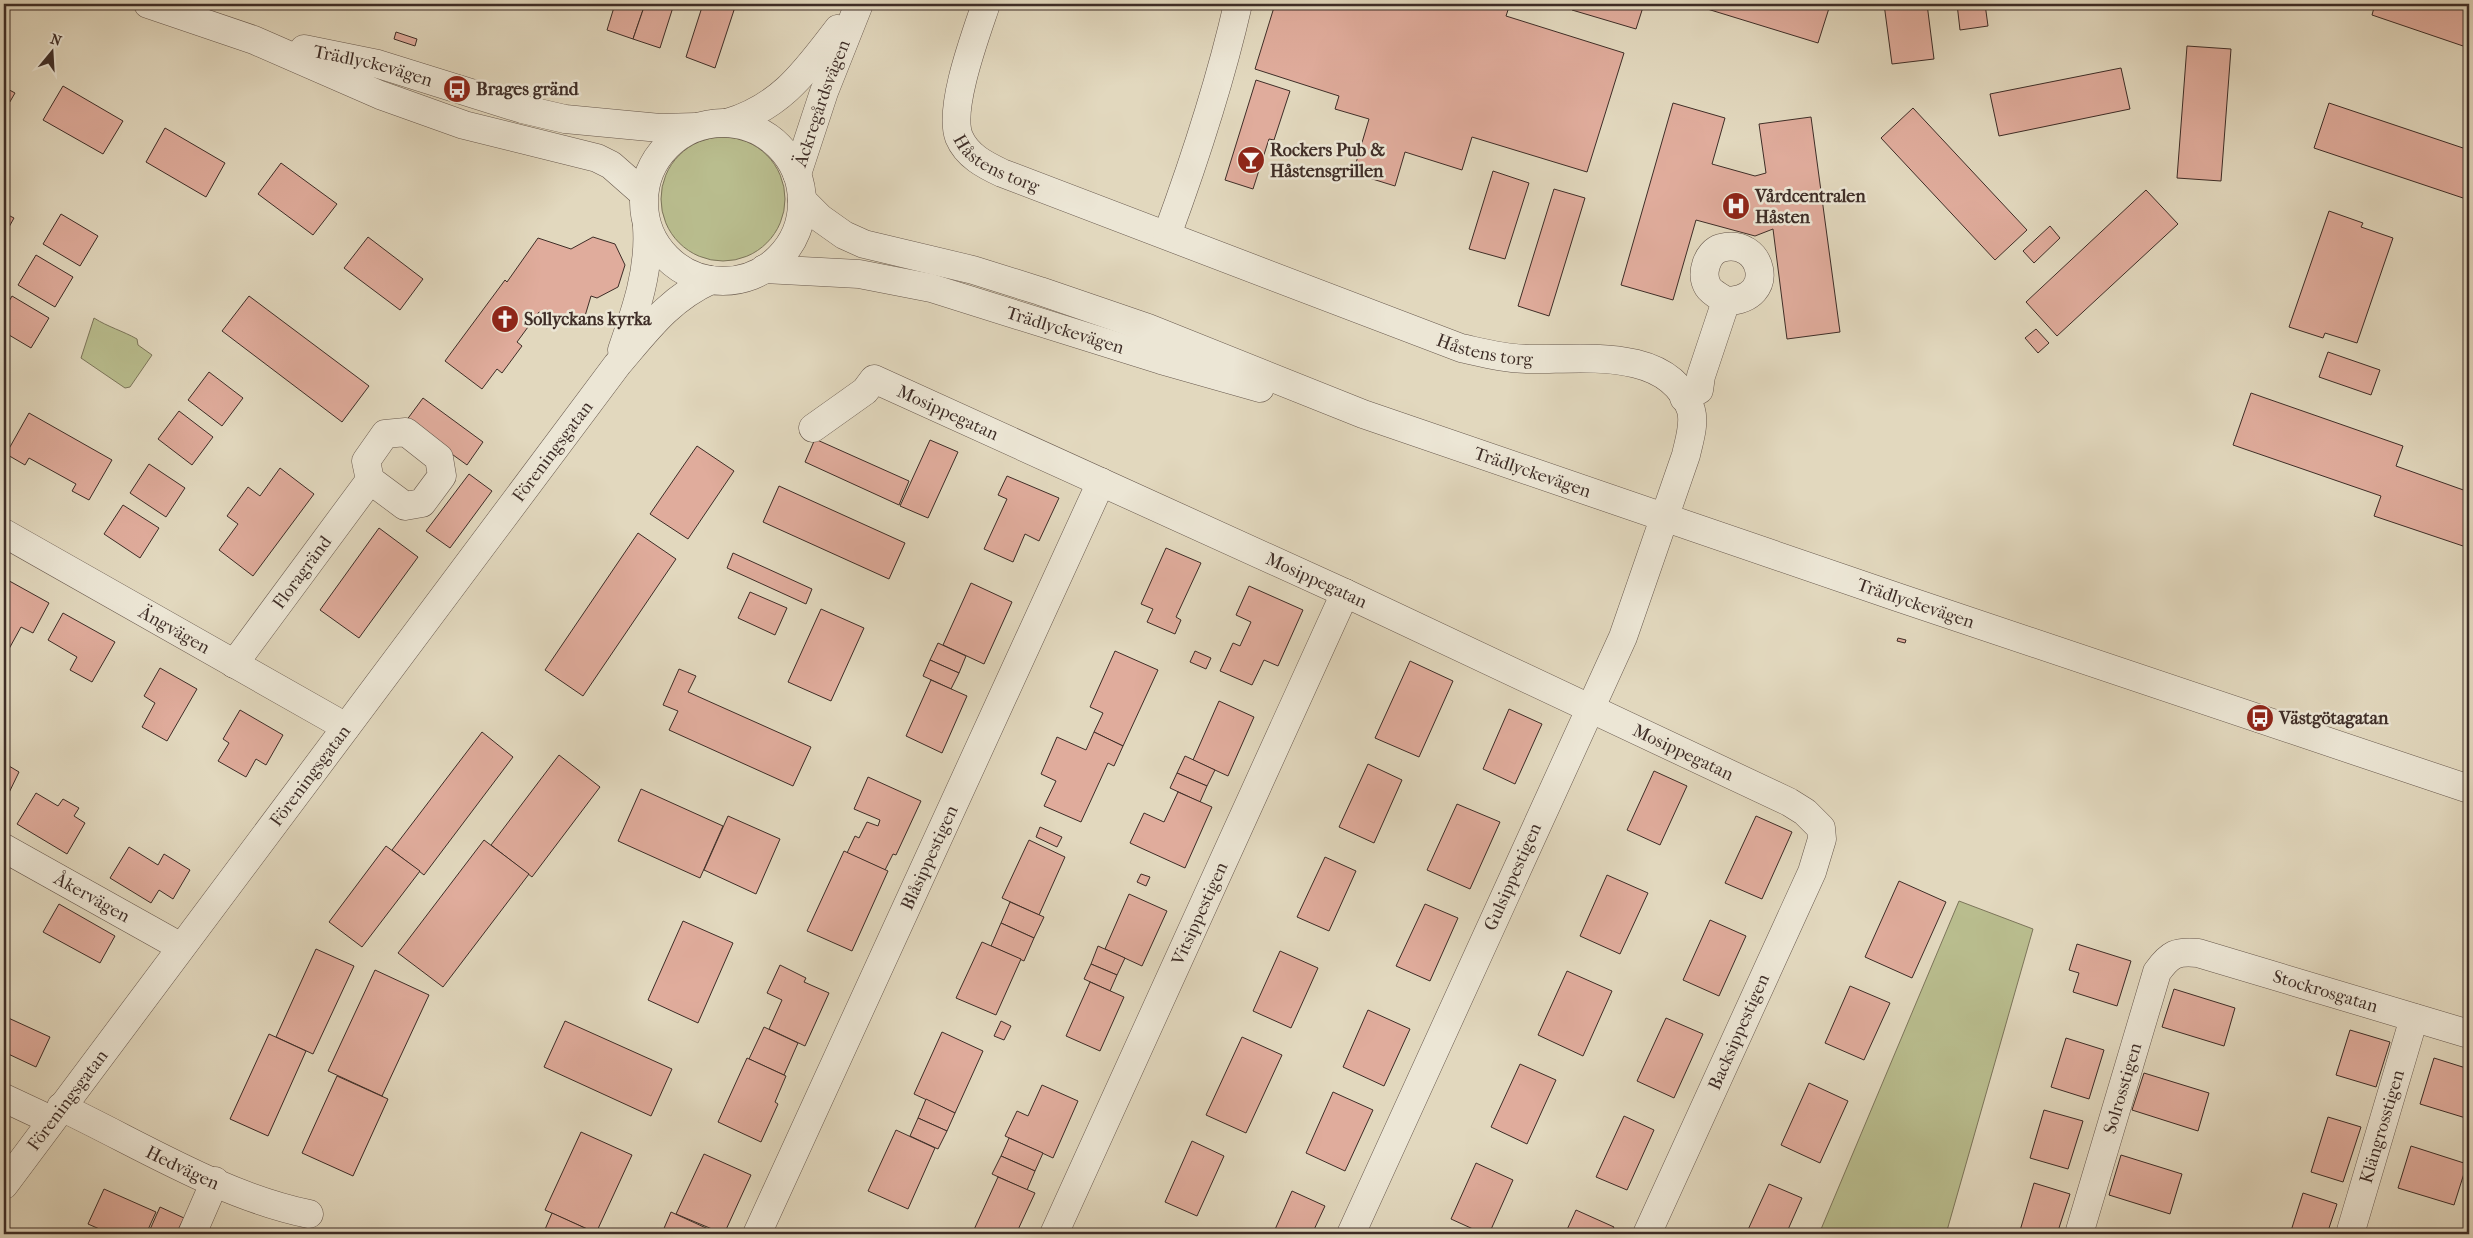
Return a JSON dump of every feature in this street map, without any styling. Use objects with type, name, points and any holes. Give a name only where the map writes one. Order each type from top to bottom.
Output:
[{"type":"street","name":"Trädlyckevägen","points":[[148,4],[254,40],[380,95],[464,125],[597,158],[611,165],[644,194]]},
{"type":"street","name":"Äckregårdsvägen","points":[[727,123],[747,117],[785,93],[800,79],[858,4]]},
{"type":"street","name":"Äckregårdsvägen","points":[[799,187],[827,82],[858,4]]},
{"type":"street","name":"Håstens torg","points":[[986,4],[959,92],[957,126],[959,137],[972,156],[1002,173],[1167,235],[1430,338],[1496,356],[1528,359],[1617,360],[1636,363],[1664,374],[1684,398],[1691,411],[1692,432],[1666,516]]},
{"type":"street","points":[[1167,235],[1193,164],[1218,85],[1238,4]]},
{"type":"street","name":"Trädlyckevägen","points":[[254,40],[378,64],[522,109],[565,119],[660,128],[697,127]]},
{"type":"street","points":[[727,123],[745,126],[762,133],[776,144],[788,158],[799,187],[801,214],[792,240],[780,256],[764,269],[738,279],[711,280],[690,273],[670,261],[656,243],[646,223],[644,194],[651,169],[665,148],[675,139],[697,127],[727,123]]},
{"type":"street","name":"Trädlyckevägen","points":[[799,187],[820,218],[844,235],[864,244],[973,270],[1040,291],[1148,328],[1363,414],[1666,516],[1897,597],[2469,789]]},
{"type":"street","name":"Föreningsgatan","points":[[617,365],[640,295],[648,245],[646,223]]},
{"type":"street","name":"Trädlyckevägen","points":[[764,269],[859,274],[904,282],[1243,383],[1363,414]]},
{"type":"street","name":"Föreningsgatan","points":[[4,1185],[617,365],[669,306],[682,295],[711,280]]},
{"type":"street","points":[[1684,398],[1699,390],[1701,376],[1726,301]]},
{"type":"street","name":"Mosippegatan","points":[[813,428],[865,391],[874,379],[1345,593],[1789,802],[1805,812],[1821,828]]},
{"type":"street","name":"Floragränd","points":[[234,664],[370,480]]},
{"type":"street","name":"Blåsippestigen","points":[[757,1234],[1101,482]]},
{"type":"street","name":"Gulsippestigen","points":[[1351,1234],[1589,708],[1623,637],[1666,516]]},
{"type":"street","name":"Ängvägen","points":[[4,532],[346,727]]},
{"type":"street","name":"Vitsippestigen","points":[[1054,1234],[1345,593]]},
{"type":"street","name":"Backsippestigen","points":[[1647,1234],[1812,872],[1822,839],[1821,828]]},
{"type":"street","name":"Åkervägen","points":[[4,848],[180,948]]},
{"type":"street","name":"Stockrosgatan","points":[[2181,952],[2198,953],[2469,1034]]},
{"type":"street","name":"Solrosstigen","points":[[2079,1234],[2156,972],[2166,959],[2181,952]]},
{"type":"street","name":"Klängrosstigen","points":[[2350,1234],[2414,1018]]},
{"type":"street","name":"Hedvägen","points":[[4,1098],[56,1113],[274,1207],[310,1214]]},
{"type":"street","points":[[192,1234],[215,1181]]},
{"type":"green space","points":[[723,137],[747,142],[766,156],[780,175],[785,199],[780,223],[766,242],[747,256],[723,261],[699,256],[680,242],[666,223],[661,199],[666,175],[680,156],[699,142]]},
{"type":"green space","points":[[94,318],[137,339],[138,345],[152,355],[130,387],[125,388],[81,358]]},
{"type":"green space","points":[[1959,901],[2033,929],[1946,1234],[1819,1234]]},
{"type":"building","points":[[615,4],[645,4],[633,39],[607,30]]},
{"type":"building","points":[[645,4],[674,4],[660,48],[633,39]]},
{"type":"building","points":[[703,4],[736,4],[715,68],[686,57]]},
{"type":"building","points":[[1275,4],[1510,4],[1506,16],[1624,53],[1587,172],[1472,137],[1462,170],[1405,152],[1395,186],[1353,173],[1369,119],[1335,109],[1339,96],[1255,69]]},
{"type":"building","points":[[1574,4],[1644,4],[1636,29],[1572,10]]},
{"type":"building","points":[[1691,4],[1826,4],[1830,5],[1818,43]]},
{"type":"building","points":[[1884,4],[1927,4],[1934,59],[1892,64]]},
{"type":"building","points":[[1957,4],[1985,4],[1988,26],[1960,30]]},
{"type":"building","points":[[2375,4],[2469,4],[2469,48],[2372,15]]},
{"type":"building","points":[[396,32],[417,39],[415,46],[394,39]]},
{"type":"building","points":[[2187,46],[2231,49],[2221,181],[2177,178]]},
{"type":"building","points":[[2121,68],[2130,109],[1999,136],[1990,94]]},
{"type":"building","points":[[1256,80],[1290,91],[1274,140],[1269,139],[1253,189],[1225,180]]},
{"type":"building","points":[[63,86],[123,121],[103,154],[43,120]]},
{"type":"building","points":[[4,87],[15,93],[4,112]]},
{"type":"building","points":[[1673,103],[1725,118],[1712,164],[1755,176],[1766,173],[1759,124],[1811,117],[1840,332],[1787,339],[1773,229],[1755,236],[1696,220],[1673,300],[1621,285]]},
{"type":"building","points":[[2329,103],[2469,150],[2469,200],[2314,148]]},
{"type":"building","points":[[1913,108],[2027,230],[1995,260],[1881,138]]},
{"type":"building","points":[[165,128],[225,163],[206,197],[146,162]]},
{"type":"building","points":[[281,163],[337,204],[313,235],[258,194]]},
{"type":"building","points":[[1493,171],[1529,183],[1505,259],[1469,249]]},
{"type":"building","points":[[1554,189],[1585,198],[1549,316],[1518,306]]},
{"type":"building","points":[[2146,190],[2178,224],[2057,336],[2026,302]]},
{"type":"building","points":[[2329,211],[2363,223],[2361,227],[2393,238],[2357,343],[2325,333],[2323,338],[2289,327]]},
{"type":"building","points":[[4,213],[14,218],[4,236]]},
{"type":"building","points":[[61,214],[98,236],[80,266],[43,244]]},
{"type":"building","points":[[2050,226],[2060,238],[2034,263],[2023,251]]},
{"type":"building","points":[[368,237],[423,279],[400,310],[344,268]]},
{"type":"building","name":"Sollyckans kyrka","points":[[593,237],[615,244],[625,265],[618,287],[597,298],[591,296],[582,326],[539,312],[517,342],[522,346],[502,373],[497,369],[482,389],[445,361],[505,280],[507,282],[538,238],[571,249]]},
{"type":"building","points":[[36,255],[73,277],[55,307],[18,285]]},
{"type":"building","points":[[12,296],[49,318],[31,348],[4,332],[4,310]]},
{"type":"building","points":[[249,296],[369,386],[342,422],[222,331]]},
{"type":"building","points":[[2036,329],[2049,343],[2038,353],[2025,338]]},
{"type":"building","points":[[2328,352],[2380,370],[2371,395],[2319,377]]},
{"type":"building","points":[[4,371],[9,374],[4,384]]},
{"type":"building","points":[[209,372],[243,398],[222,426],[188,400]]},
{"type":"building","points":[[2251,393],[2403,446],[2396,466],[2469,492],[2469,548],[2374,516],[2381,496],[2233,445]]},
{"type":"building","points":[[423,398],[483,442],[467,465],[406,421]]},
{"type":"building","points":[[179,411],[213,437],[192,465],[158,439]]},
{"type":"building","points":[[29,413],[112,460],[89,500],[72,491],[76,484],[29,458],[25,465],[6,454]]},
{"type":"building","points":[[815,439],[909,481],[899,505],[805,462]]},
{"type":"building","points":[[930,440],[958,452],[928,518],[900,506]]},
{"type":"building","points":[[697,446],[734,471],[688,539],[650,514]]},
{"type":"building","points":[[149,464],[185,488],[166,517],[130,493]]},
{"type":"building","points":[[280,468],[314,494],[253,576],[219,550],[238,524],[227,516],[248,487],[260,496]]},
{"type":"building","points":[[469,474],[492,491],[450,548],[426,531]]},
{"type":"building","points":[[1007,476],[1059,498],[1039,541],[1025,534],[1013,562],[984,549],[1007,499],[998,495]]},
{"type":"building","points":[[779,486],[905,543],[889,579],[763,522]]},
{"type":"building","points":[[123,505],[159,528],[140,558],[104,534]]},
{"type":"building","points":[[379,528],[418,557],[359,638],[320,610]]},
{"type":"building","points":[[638,533],[676,559],[583,696],[545,670]]},
{"type":"building","points":[[1166,548],[1201,563],[1176,617],[1181,620],[1175,634],[1147,622],[1153,609],[1141,604]]},
{"type":"building","points":[[733,553],[812,589],[806,604],[727,568]]},
{"type":"building","points":[[4,578],[49,603],[33,633],[21,627],[4,658]]},
{"type":"building","points":[[971,583],[1012,602],[984,664],[943,645]]},
{"type":"building","points":[[1249,586],[1303,610],[1278,666],[1264,660],[1252,685],[1220,671],[1233,643],[1240,646],[1251,622],[1236,615]]},
{"type":"building","points":[[750,592],[787,608],[775,635],[738,618]]},
{"type":"building","points":[[821,609],[864,628],[831,701],[788,682]]},
{"type":"building","points":[[63,613],[115,642],[92,682],[70,670],[77,657],[48,640]]},
{"type":"building","points":[[1898,638],[1906,640],[1905,643],[1897,641]]},
{"type":"building","points":[[938,643],[966,656],[959,673],[930,660]]},
{"type":"building","points":[[1115,651],[1158,670],[1123,746],[1094,732],[1103,713],[1090,707]]},
{"type":"building","points":[[1195,651],[1211,658],[1206,669],[1190,662]]},
{"type":"building","points":[[930,660],[959,673],[951,689],[923,676]]},
{"type":"building","points":[[1410,661],[1453,681],[1419,757],[1375,738]]},
{"type":"building","points":[[160,668],[197,689],[167,741],[142,727],[155,703],[144,696]]},
{"type":"building","points":[[679,669],[696,676],[688,692],[811,747],[793,786],[669,730],[678,711],[663,705]]},
{"type":"building","points":[[931,680],[967,696],[942,753],[906,736]]},
{"type":"building","points":[[1219,701],[1254,717],[1228,776],[1193,760]]},
{"type":"building","points":[[1509,709],[1542,724],[1515,784],[1483,769]]},
{"type":"building","points":[[240,710],[283,735],[266,765],[256,759],[246,777],[218,761],[229,743],[223,739]]},
{"type":"building","points":[[482,732],[513,757],[424,875],[392,850]]},
{"type":"building","points":[[1094,732],[1123,746],[1114,766],[1108,763],[1081,822],[1044,806],[1056,781],[1041,774],[1057,737],[1086,750]]},
{"type":"building","points":[[559,755],[600,787],[532,877],[491,845]]},
{"type":"building","points":[[1185,756],[1215,770],[1207,786],[1177,773]]},
{"type":"building","points":[[4,763],[19,772],[4,803]]},
{"type":"building","points":[[1368,764],[1402,780],[1374,843],[1339,827]]},
{"type":"building","points":[[1654,771],[1687,786],[1660,845],[1627,830]]},
{"type":"building","points":[[1177,773],[1207,786],[1200,802],[1170,788]]},
{"type":"building","points":[[868,777],[921,801],[896,855],[893,854],[885,870],[847,853],[855,836],[859,838],[867,822],[878,826],[880,820],[854,809]]},
{"type":"building","points":[[641,789],[723,826],[700,878],[618,841]]},
{"type":"building","points":[[1178,792],[1212,807],[1185,868],[1130,843],[1144,813],[1164,822]]},
{"type":"building","points":[[36,793],[58,806],[63,799],[79,808],[74,816],[85,823],[67,854],[17,824]]},
{"type":"building","points":[[1457,804],[1500,822],[1470,889],[1427,870]]},
{"type":"building","points":[[728,816],[780,839],[756,894],[704,870]]},
{"type":"building","points":[[1756,816],[1792,832],[1762,899],[1725,883]]},
{"type":"building","points":[[1040,827],[1062,837],[1057,847],[1036,837]]},
{"type":"building","points":[[484,840],[529,874],[443,987],[398,953]]},
{"type":"building","points":[[1029,840],[1065,857],[1039,915],[1002,898]]},
{"type":"building","points":[[386,846],[420,871],[362,947],[329,922]]},
{"type":"building","points":[[129,847],[158,865],[164,854],[190,870],[173,899],[159,890],[151,903],[110,878]]},
{"type":"building","points":[[844,851],[888,871],[852,951],[807,931]]},
{"type":"building","points":[[1325,857],[1356,871],[1329,931],[1297,917]]},
{"type":"building","points":[[1141,874],[1150,877],[1146,886],[1137,882]]},
{"type":"building","points":[[1607,875],[1648,893],[1620,954],[1580,936]]},
{"type":"building","points":[[1899,881],[1946,902],[1912,978],[1865,957]]},
{"type":"building","points":[[1129,894],[1167,911],[1142,966],[1105,949]]},
{"type":"building","points":[[1010,902],[1044,917],[1034,938],[1001,923]]},
{"type":"building","points":[[59,904],[115,936],[100,963],[43,932]]},
{"type":"building","points":[[1425,904],[1458,918],[1430,981],[1396,966]]},
{"type":"building","points":[[1710,920],[1746,936],[1719,996],[1683,980]]},
{"type":"building","points":[[683,921],[733,943],[698,1023],[648,1000]]},
{"type":"building","points":[[1001,923],[1034,938],[1024,961],[991,946]]},
{"type":"building","points":[[982,942],[1021,959],[996,1015],[956,998]]},
{"type":"building","points":[[2077,944],[2131,961],[2117,1006],[2073,992],[2079,973],[2069,970]]},
{"type":"building","points":[[1098,946],[1125,958],[1117,975],[1091,964]]},
{"type":"building","points":[[316,949],[354,966],[313,1054],[276,1037]]},
{"type":"building","points":[[1280,951],[1318,968],[1291,1028],[1253,1011]]},
{"type":"building","points":[[1091,964],[1117,975],[1110,991],[1084,979]]},
{"type":"building","points":[[780,965],[806,978],[804,982],[829,993],[805,1046],[769,1029],[782,1000],[767,993]]},
{"type":"building","points":[[375,970],[429,995],[382,1096],[328,1071]]},
{"type":"building","points":[[1567,971],[1612,991],[1583,1056],[1538,1035]]},
{"type":"building","points":[[1090,982],[1124,997],[1100,1051],[1066,1036]]},
{"type":"building","points":[[1850,986],[1890,1003],[1864,1060],[1825,1043]]},
{"type":"building","points":[[2174,989],[2235,1008],[2224,1046],[2162,1027]]},
{"type":"building","points":[[1368,1010],[1410,1029],[1384,1086],[1343,1067]]},
{"type":"building","points":[[4,1016],[50,1037],[36,1067],[4,1052]]},
{"type":"building","points":[[1666,1018],[1703,1034],[1674,1098],[1637,1081]]},
{"type":"building","points":[[565,1021],[672,1069],[651,1116],[544,1067]]},
{"type":"building","points":[[1001,1021],[1011,1026],[1004,1040],[994,1036]]},
{"type":"building","points":[[764,1027],[798,1043],[784,1075],[749,1059]]},
{"type":"building","points":[[2350,1030],[2390,1042],[2376,1087],[2336,1075]]},
{"type":"building","points":[[942,1032],[983,1051],[955,1113],[914,1094]]},
{"type":"building","points":[[269,1034],[306,1051],[268,1136],[230,1119]]},
{"type":"building","points":[[1242,1037],[1282,1055],[1246,1133],[1206,1115]]},
{"type":"building","points":[[2066,1038],[2104,1050],[2089,1099],[2051,1087]]},
{"type":"building","points":[[747,1058],[786,1076],[775,1102],[778,1104],[761,1142],[718,1122]]},
{"type":"building","points":[[2434,1058],[2469,1069],[2469,1119],[2420,1104]]},
{"type":"building","points":[[1520,1064],[1556,1080],[1527,1144],[1491,1127]]},
{"type":"building","points":[[2144,1073],[2209,1093],[2198,1131],[2132,1110]]},
{"type":"building","points":[[337,1076],[388,1099],[353,1176],[302,1153]]},
{"type":"building","points":[[1809,1083],[1848,1101],[1820,1163],[1781,1145]]},
{"type":"building","points":[[1042,1085],[1078,1101],[1053,1158],[1005,1136],[1017,1111],[1028,1116]]},
{"type":"building","points":[[1333,1092],[1373,1110],[1345,1171],[1306,1153]]},
{"type":"building","points":[[926,1099],[955,1113],[947,1131],[918,1118]]},
{"type":"building","points":[[2044,1110],[2083,1121],[2068,1169],[2030,1158]]},
{"type":"building","points":[[1624,1116],[1654,1130],[1627,1190],[1596,1177]]},
{"type":"building","points":[[2328,1117],[2361,1127],[2343,1182],[2311,1172]]},
{"type":"building","points":[[918,1118],[947,1131],[938,1149],[910,1136]]},
{"type":"building","points":[[896,1130],[935,1148],[908,1209],[868,1191]]},
{"type":"building","points":[[581,1132],[632,1155],[596,1233],[545,1210]]},
{"type":"building","points":[[1009,1138],[1043,1153],[1035,1171],[1001,1156]]},
{"type":"building","points":[[1192,1141],[1224,1156],[1197,1216],[1165,1202]]},
{"type":"building","points":[[2411,1146],[2467,1164],[2454,1205],[2398,1188]]},
{"type":"building","points":[[704,1154],[751,1175],[724,1234],[676,1214]]},
{"type":"building","points":[[2121,1155],[2182,1174],[2170,1214],[2109,1195]]},
{"type":"building","points":[[1001,1156],[1035,1171],[1027,1190],[992,1174]]},
{"type":"building","points":[[1476,1163],[1513,1180],[1489,1234],[1484,1234],[1451,1219]]},
{"type":"building","points":[[998,1177],[1035,1193],[1016,1234],[972,1234]]},
{"type":"building","points":[[2034,1183],[2070,1194],[2057,1234],[2019,1234]]},
{"type":"building","points":[[1769,1184],[1802,1198],[1786,1234],[1746,1234]]},
{"type":"building","points":[[104,1189],[156,1212],[146,1234],[111,1234],[88,1224]]},
{"type":"building","points":[[1292,1191],[1325,1206],[1312,1234],[1273,1234]]},
{"type":"building","points":[[2303,1193],[2337,1204],[2327,1234],[2290,1234]]},
{"type":"building","points":[[160,1207],[184,1218],[176,1234],[148,1234]]},
{"type":"building","points":[[1576,1210],[1614,1227],[1610,1234],[1565,1234]]},
{"type":"building","points":[[671,1212],[717,1233],[662,1233]]},
{"type":"building","points":[[552,1213],[596,1233],[599,1234],[543,1234]]},
{"type":"building","points":[[851,1229],[862,1234],[848,1234]]},
{"type":"place","name":"Brages gränd","points":[[457,89]]},
{"type":"place","name":"Rockers Pub & Håstensgrillen","points":[[1251,160]]},
{"type":"place","name":"Vårdcentralen Håsten","points":[[1736,206]]},
{"type":"place","name":"Sollyckans kyrka","points":[[505,319]]},
{"type":"place","name":"Västgötagatan","points":[[2260,718]]}]
